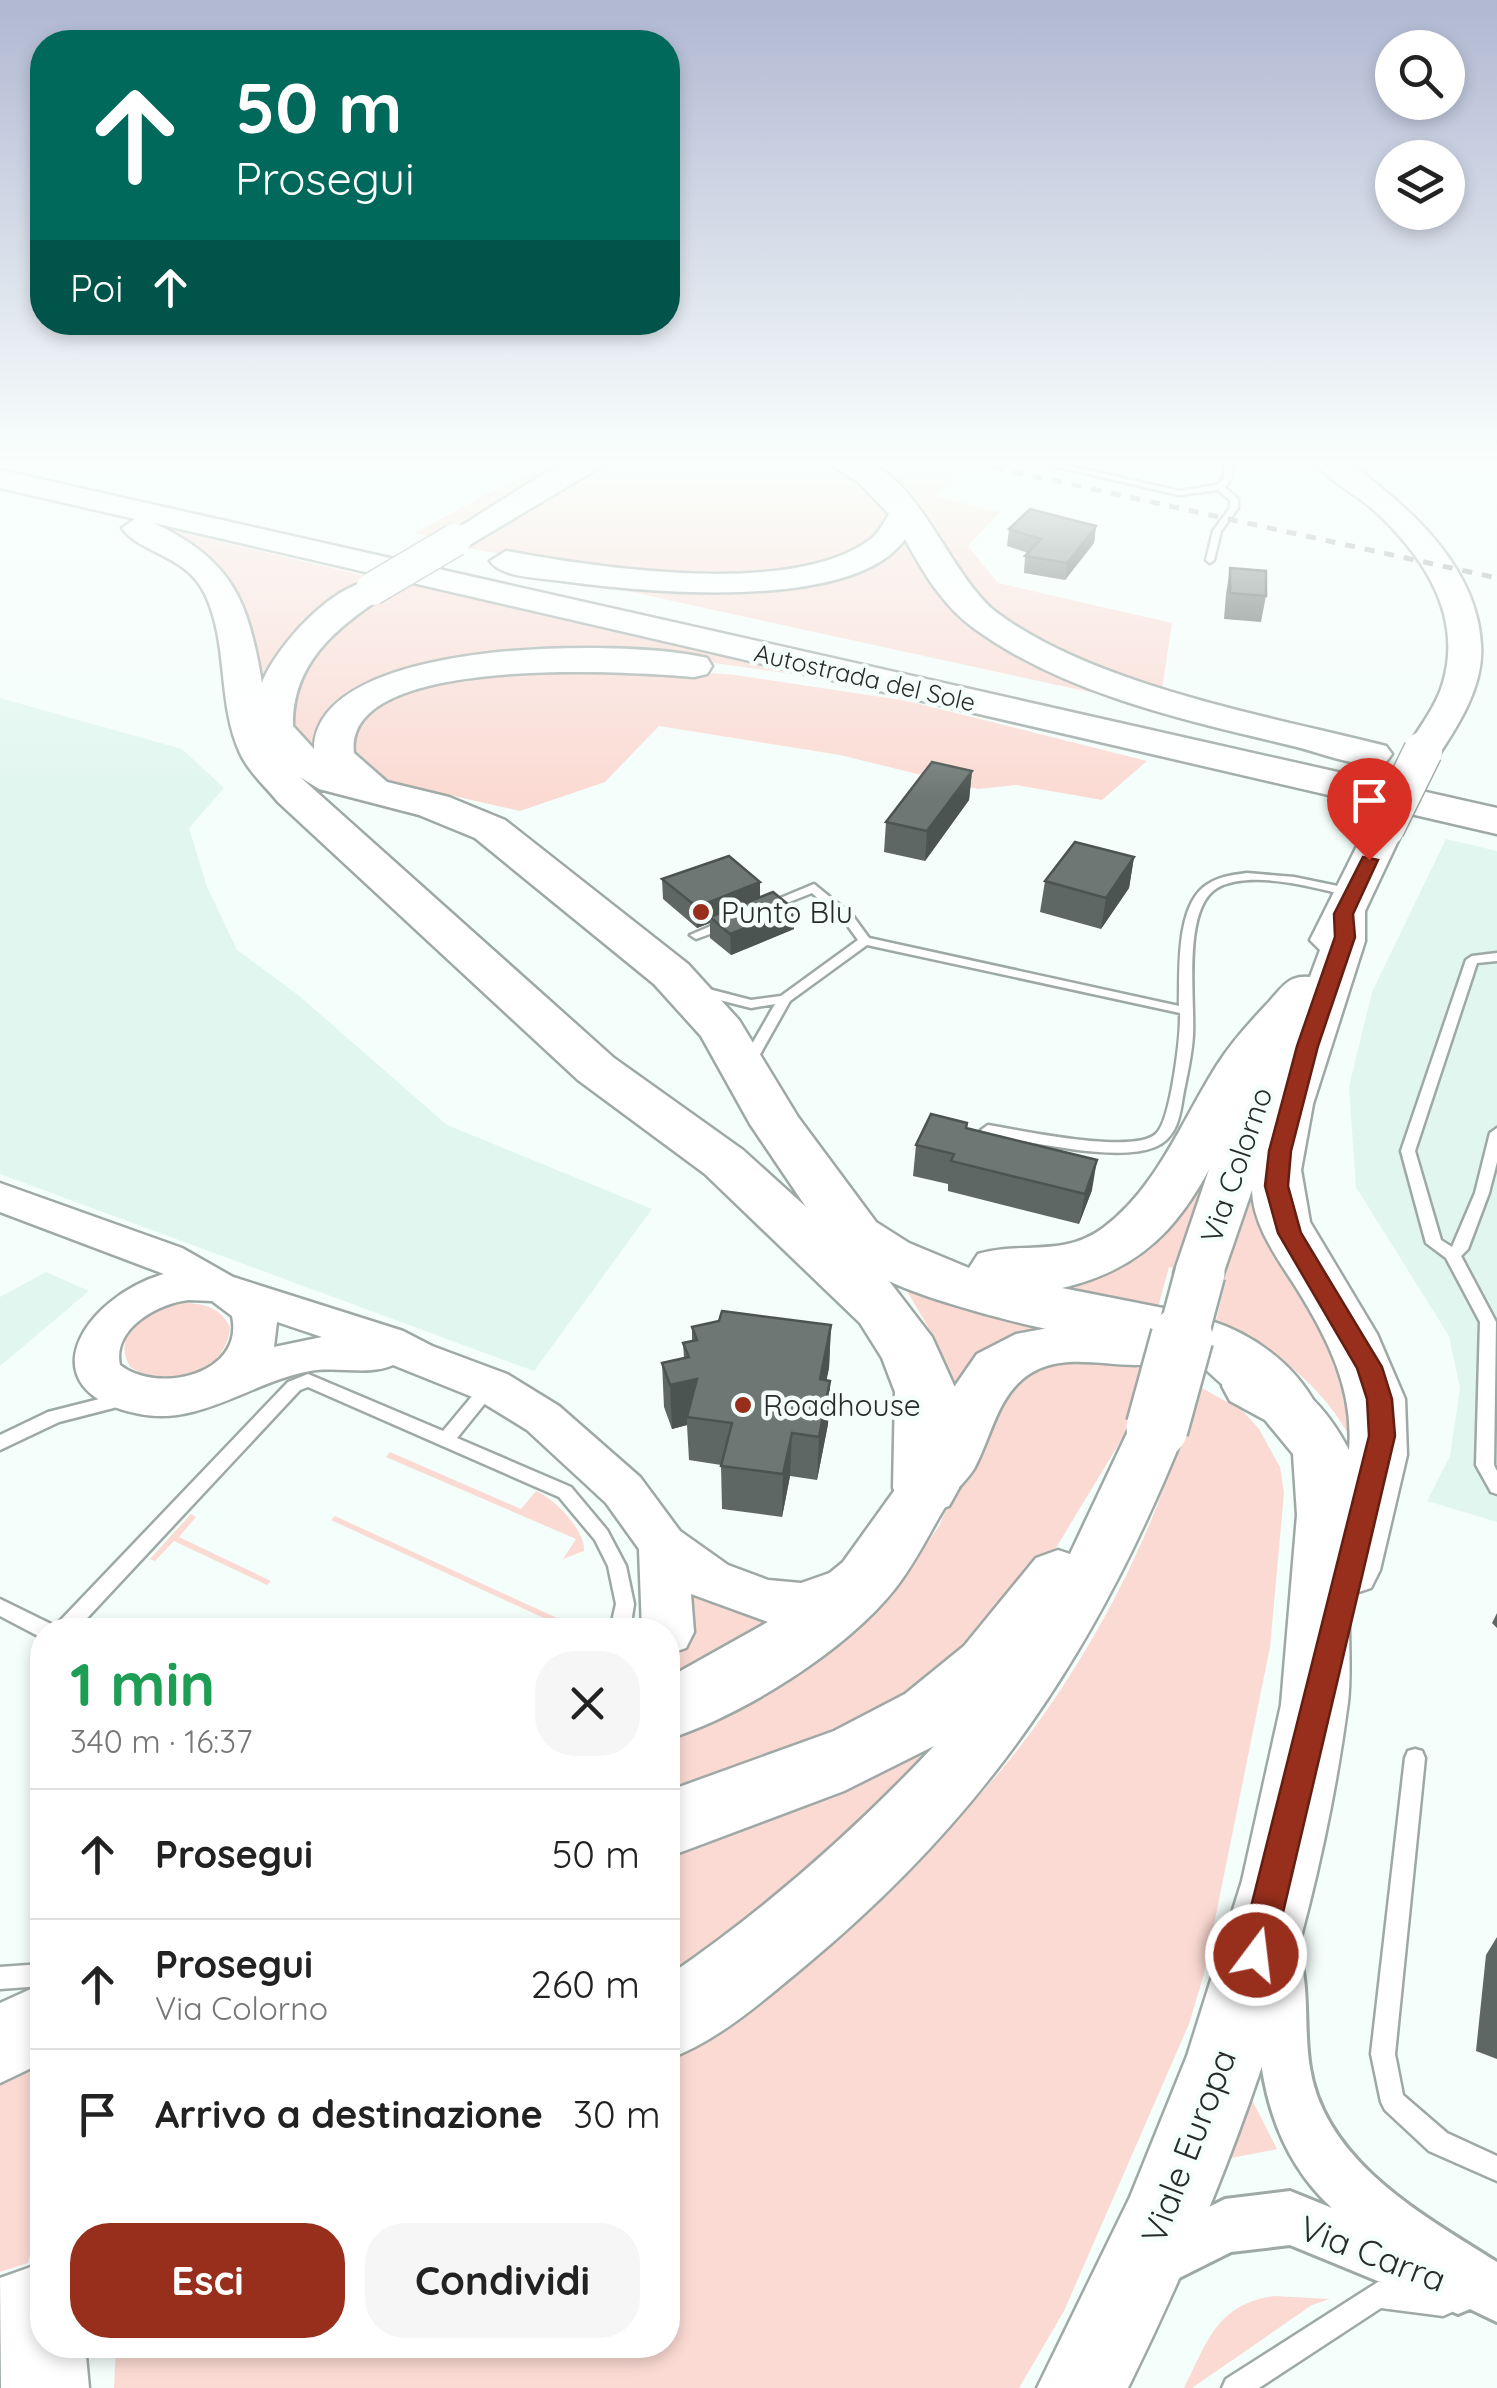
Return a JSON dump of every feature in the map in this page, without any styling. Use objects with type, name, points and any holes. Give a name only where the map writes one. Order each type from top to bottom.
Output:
[{"type":"highway","points":[[211,574],[231,612],[254,740],[278,776],[596,1068],[724,1162],[881,1308],[902,1337],[922,1380],[928,1423],[926,1488]]},
{"type":"highway","points":[[278,776],[274,700],[288,662],[322,624],[397,574]]},
{"type":"highway","name":"Autostrada del Sole","points":[[416,574],[1497,821]]},
{"type":"highway","name":"Autostrada del Sole","points":[[498,574],[1497,798]]},
{"type":"highway","points":[[594,574],[736,582],[812,574]]},
{"type":"highway","points":[[939,574],[986,622],[1070,665],[1306,738],[1459,774]]},
{"type":"highway","points":[[371,788],[354,778],[334,756],[334,736],[344,715],[377,692],[450,670],[542,661],[647,662],[780,676],[912,697],[960,699]]},
{"type":"highway","points":[[275,728],[310,768],[337,781],[452,812],[490,829],[685,987],[722,1030],[787,1140],[856,1236],[909,1269],[979,1292],[1149,1336]]},
{"type":"highway","points":[[787,1140],[870,1210],[937,1252],[1015,1271],[1074,1270],[1116,1248],[1145,1222],[1206,1132],[1244,1062],[1306,990]]},
{"type":"highway","points":[[1208,1352],[1227,1350],[1285,1404]]},
{"type":"main road","name":"Via Colorno","points":[[1153,1440],[1200,1274],[1260,1093],[1422,751],[1459,685],[1463,624],[1441,574]]},
{"type":"main road","points":[[1315,1701],[1383,1424],[1369,1367],[1283,1220],[1276,1175],[1307,1046],[1345,937],[1349,902]]},
{"type":"main road","points":[[680,1703],[787,1645],[862,1583],[891,1548],[926,1488],[953,1453],[987,1378],[1001,1365],[1052,1346],[1149,1336]]},
{"type":"main road","name":"Viale Europa","points":[[1081,2388],[1138,2272],[1223,2062],[1289,1834],[1315,1701],[1317,1610],[1329,1541],[1330,1488],[1318,1448],[1285,1404]]},
{"type":"main road","points":[[680,1819],[879,1741],[956,1696],[1017,1632],[1062,1569],[1110,1488],[1153,1440]]},
{"type":"main road","points":[[680,2012],[796,1926],[895,1837],[967,1762],[1071,1612],[1119,1524],[1153,1440]]},
{"type":"main road","points":[[0,2044],[30,2028]]},
{"type":"street","points":[[0,1196],[76,1227],[120,1238],[195,1270],[253,1312],[255,1339],[238,1367],[204,1389]]},
{"type":"street","points":[[76,1227],[122,1259],[132,1273],[132,1291],[99,1340],[98,1367],[117,1389],[144,1398],[172,1397],[314,1354],[356,1352],[421,1360]]},
{"type":"street","points":[[118,1313],[163,1289],[201,1285],[388,1342],[421,1360],[491,1386],[543,1418],[623,1490],[663,1545],[710,1580],[768,1601],[801,1604],[862,1583]]},
{"type":"street","points":[[663,1545],[667,1618]]},
{"type":"street","name":"Via Carra","points":[[1289,1834],[1279,1949],[1289,2090],[1318,2151],[1377,2216],[1497,2298]]},
{"type":"street","name":"Via Carra","points":[[1138,2272],[1225,2226],[1290,2218],[1497,2298]]},
{"type":"lane","points":[[988,1130],[1112,1146],[1156,1142],[1167,1130],[1175,1102],[1187,1036],[1194,912],[1206,890],[1233,879],[1270,878],[1349,902]]},
{"type":"lane","points":[[696,936],[814,888],[850,919],[866,941],[1143,1006],[1186,1010]]},
{"type":"lane","points":[[685,987],[751,1004],[785,998],[866,941]]},
{"type":"lane","points":[[1497,957],[1472,960],[1408,1151],[1434,1243],[1452,1254],[1488,1322],[1485,1466],[1497,1488]]},
{"type":"lane","points":[[745,1069],[785,998]]},
{"type":"lane","points":[[1452,1254],[1460,1249],[1482,1192],[1497,1132]]},
{"type":"lane","points":[[75,1618],[298,1383],[316,1382],[552,1483],[570,1497],[601,1535],[617,1566],[626,1604],[623,1618]]},
{"type":"lane","points":[[447,1438],[491,1386]]},
{"type":"lane","points":[[0,1442],[70,1412],[144,1398]]},
{"type":"lane","points":[[0,1607],[30,1623]]},
{"type":"lane","points":[[1415,1758],[1382,2054],[1394,2102],[1438,2142],[1497,2169]]},
{"type":"lane","points":[[0,1978],[30,1976]]},
{"type":"lane","points":[[1234,2388],[1378,2295],[1497,2310]]},
{"type":"shaded area","points":[[223,574],[359,574],[383,580],[260,715],[246,619],[239,597]]},
{"type":"shaded area","points":[[648,574],[780,574],[719,578]]},
{"type":"shaded area","points":[[809,574],[940,574],[998,637],[1245,726],[554,575],[783,585]]},
{"type":"shaded area","points":[[955,574],[991,574],[998,583],[1172,623],[1162,690],[1072,660],[1002,625]]},
{"type":"shaded area","points":[[409,584],[806,676],[699,661],[422,673],[314,751],[291,732],[292,703],[309,658],[342,625]]},
{"type":"shaded area","points":[[634,667],[736,675],[908,701],[1147,761],[1102,800],[1016,785],[978,789],[840,755],[659,726],[605,782],[520,811],[365,776],[352,763],[360,713],[401,690],[465,675]]},
{"type":"shaded area","points":[[0,698],[182,749],[224,788],[189,828],[207,887],[237,950],[298,995],[447,1125],[652,1209],[534,1371],[0,1174]]},
{"type":"shaded area","points":[[1446,839],[1497,851],[1497,1522],[1427,1501],[1450,1456],[1460,1388],[1449,1336],[1356,1187],[1349,1087],[1372,992]]},
{"type":"shaded area","points":[[1214,1139],[1209,1172],[1176,1268],[1169,1267],[1157,1311],[1016,1280],[1036,1282]]},
{"type":"shaded area","points":[[1259,1156],[1360,1405],[1349,1435],[1323,1398],[1292,1368],[1215,1324],[1226,1281],[1221,1279]]},
{"type":"shaded area","points":[[46,1272],[89,1291],[0,1366],[0,1297]]},
{"type":"shaded area","points":[[907,1291],[1054,1326],[955,1388],[934,1337]]},
{"type":"shaded area","points":[[182,1303],[210,1308],[226,1320],[230,1327],[218,1356],[207,1367],[177,1377],[145,1374],[130,1367],[125,1354],[129,1333],[147,1317]]},
{"type":"shaded area","points":[[1103,1359],[1141,1367],[1126,1419],[1132,1422],[1039,1576],[980,1649],[835,1741],[680,1800],[680,1735],[738,1704],[873,1611],[902,1579],[939,1526],[993,1400],[1030,1365]]},
{"type":"shaded area","points":[[1200,1387],[1243,1411],[1259,1429],[1280,1467],[1284,1493],[1270,1647],[1204,1974],[1189,2024],[1064,2311],[1019,2388],[114,2388],[115,2358],[680,2358],[680,2054],[753,2000],[917,1859],[999,1772],[1065,1684],[1094,1636],[1144,1537],[1182,1435],[1188,1436]]},
{"type":"shaded area","points":[[390,1452],[521,1509],[536,1491],[568,1516],[580,1534],[584,1551],[563,1559],[576,1539],[386,1457]]},
{"type":"shaded area","points":[[191,1514],[196,1517],[179,1537],[271,1581],[267,1585],[174,1541],[155,1561],[150,1559]]},
{"type":"shaded area","points":[[335,1516],[557,1618],[544,1618],[331,1520]]},
{"type":"shaded area","points":[[682,1586],[774,1619],[680,1672]]},
{"type":"shaded area","points":[[939,1742],[864,1824],[680,1971],[680,1837],[859,1768]]},
{"type":"shaded area","points":[[30,2054],[30,2254],[28,2263],[0,2272],[0,2070]]},
{"type":"shaded area","points":[[1244,2084],[1277,2149],[1216,2161]]},
{"type":"shaded area","points":[[1274,2296],[1330,2299],[1312,2305],[1192,2388],[1184,2388],[1208,2341],[1226,2317],[1254,2301]]},
{"type":"building","points":[[1230,574],[1266,574],[1266,596],[1230,593]]},
{"type":"building","points":[[932,762],[972,771],[927,831],[886,822]]},
{"type":"building","points":[[1075,842],[1134,857],[1106,898],[1045,881]]},
{"type":"building","points":[[729,856],[760,882],[697,907],[662,879]]},
{"type":"building","points":[[773,892],[794,909],[730,934],[710,917]]},
{"type":"building","points":[[931,1114],[967,1123],[966,1128],[1097,1160],[1085,1194],[951,1161],[954,1154],[916,1145]]},
{"type":"building","points":[[722,1311],[831,1325],[820,1379],[830,1381],[819,1437],[792,1433],[783,1474],[721,1466],[732,1423],[687,1417],[697,1379],[670,1385],[662,1363],[689,1357],[683,1343],[697,1340],[692,1327],[719,1321]]},
{"type":"railway","points":[[1481,574],[1497,578]]},
{"type":"place","name":"Punto Blu","points":[[701,912]]},
{"type":"place","name":"Roadhouse","points":[[743,1405]]},
{"type":"route","points":[[1256,1955],[1289,1834],[1315,1701],[1382,1436],[1380,1399],[1369,1367],[1283,1220],[1276,1186],[1280,1151],[1307,1046],[1345,937],[1344,914],[1369,860]]}]
